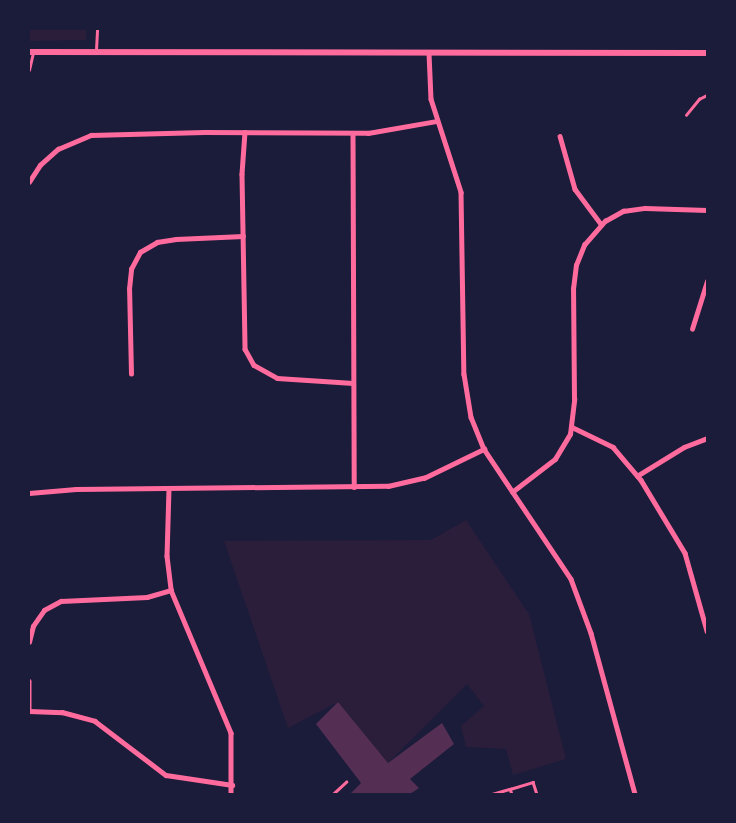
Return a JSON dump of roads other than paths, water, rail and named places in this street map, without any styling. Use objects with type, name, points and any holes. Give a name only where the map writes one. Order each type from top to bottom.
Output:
[{"type":"main road","points":[[31,52],[707,53]]},
{"type":"street","points":[[429,53],[428,80],[437,120],[461,192],[464,374],[471,417],[484,449],[564,567],[577,591],[635,794]]},
{"type":"street","points":[[29,182],[40,166],[58,149],[91,135],[245,132],[379,133],[437,120]]},
{"type":"street","points":[[245,132],[243,329],[249,357],[262,370],[277,378],[353,383]]},
{"type":"street","points":[[353,133],[354,487]]},
{"type":"street","points":[[560,136],[575,189],[601,224]]},
{"type":"street","points":[[512,492],[555,460],[566,443],[572,426],[576,265],[584,245],[601,224],[613,215],[634,209],[707,210]]},
{"type":"street","points":[[131,374],[129,289],[131,269],[140,252],[157,242],[176,239],[243,236]]},
{"type":"street","points":[[692,329],[707,281]]},
{"type":"street","points":[[572,426],[613,447],[638,476],[685,553],[707,631]]},
{"type":"street","points":[[638,476],[684,448],[707,438]]},
{"type":"street","points":[[29,493],[76,489],[354,487],[413,482],[484,449]]},
{"type":"street","points":[[169,489],[167,556],[172,590],[231,733],[231,794]]},
{"type":"street","points":[[29,642],[34,626],[44,610],[61,602],[147,597],[172,590]]},
{"type":"street","points":[[29,681],[29,711],[62,712],[95,721],[166,775],[232,785]]},
{"type":"lane","points":[[96,52],[97,29]]},
{"type":"lane","points":[[29,70],[31,52]]},
{"type":"lane","points":[[686,115],[699,99],[707,95]]},
{"type":"lane","points":[[334,794],[346,782]]},
{"type":"lane","points":[[492,794],[533,782],[536,794]]},
{"type":"lane","points":[[510,789],[512,794]]}]
